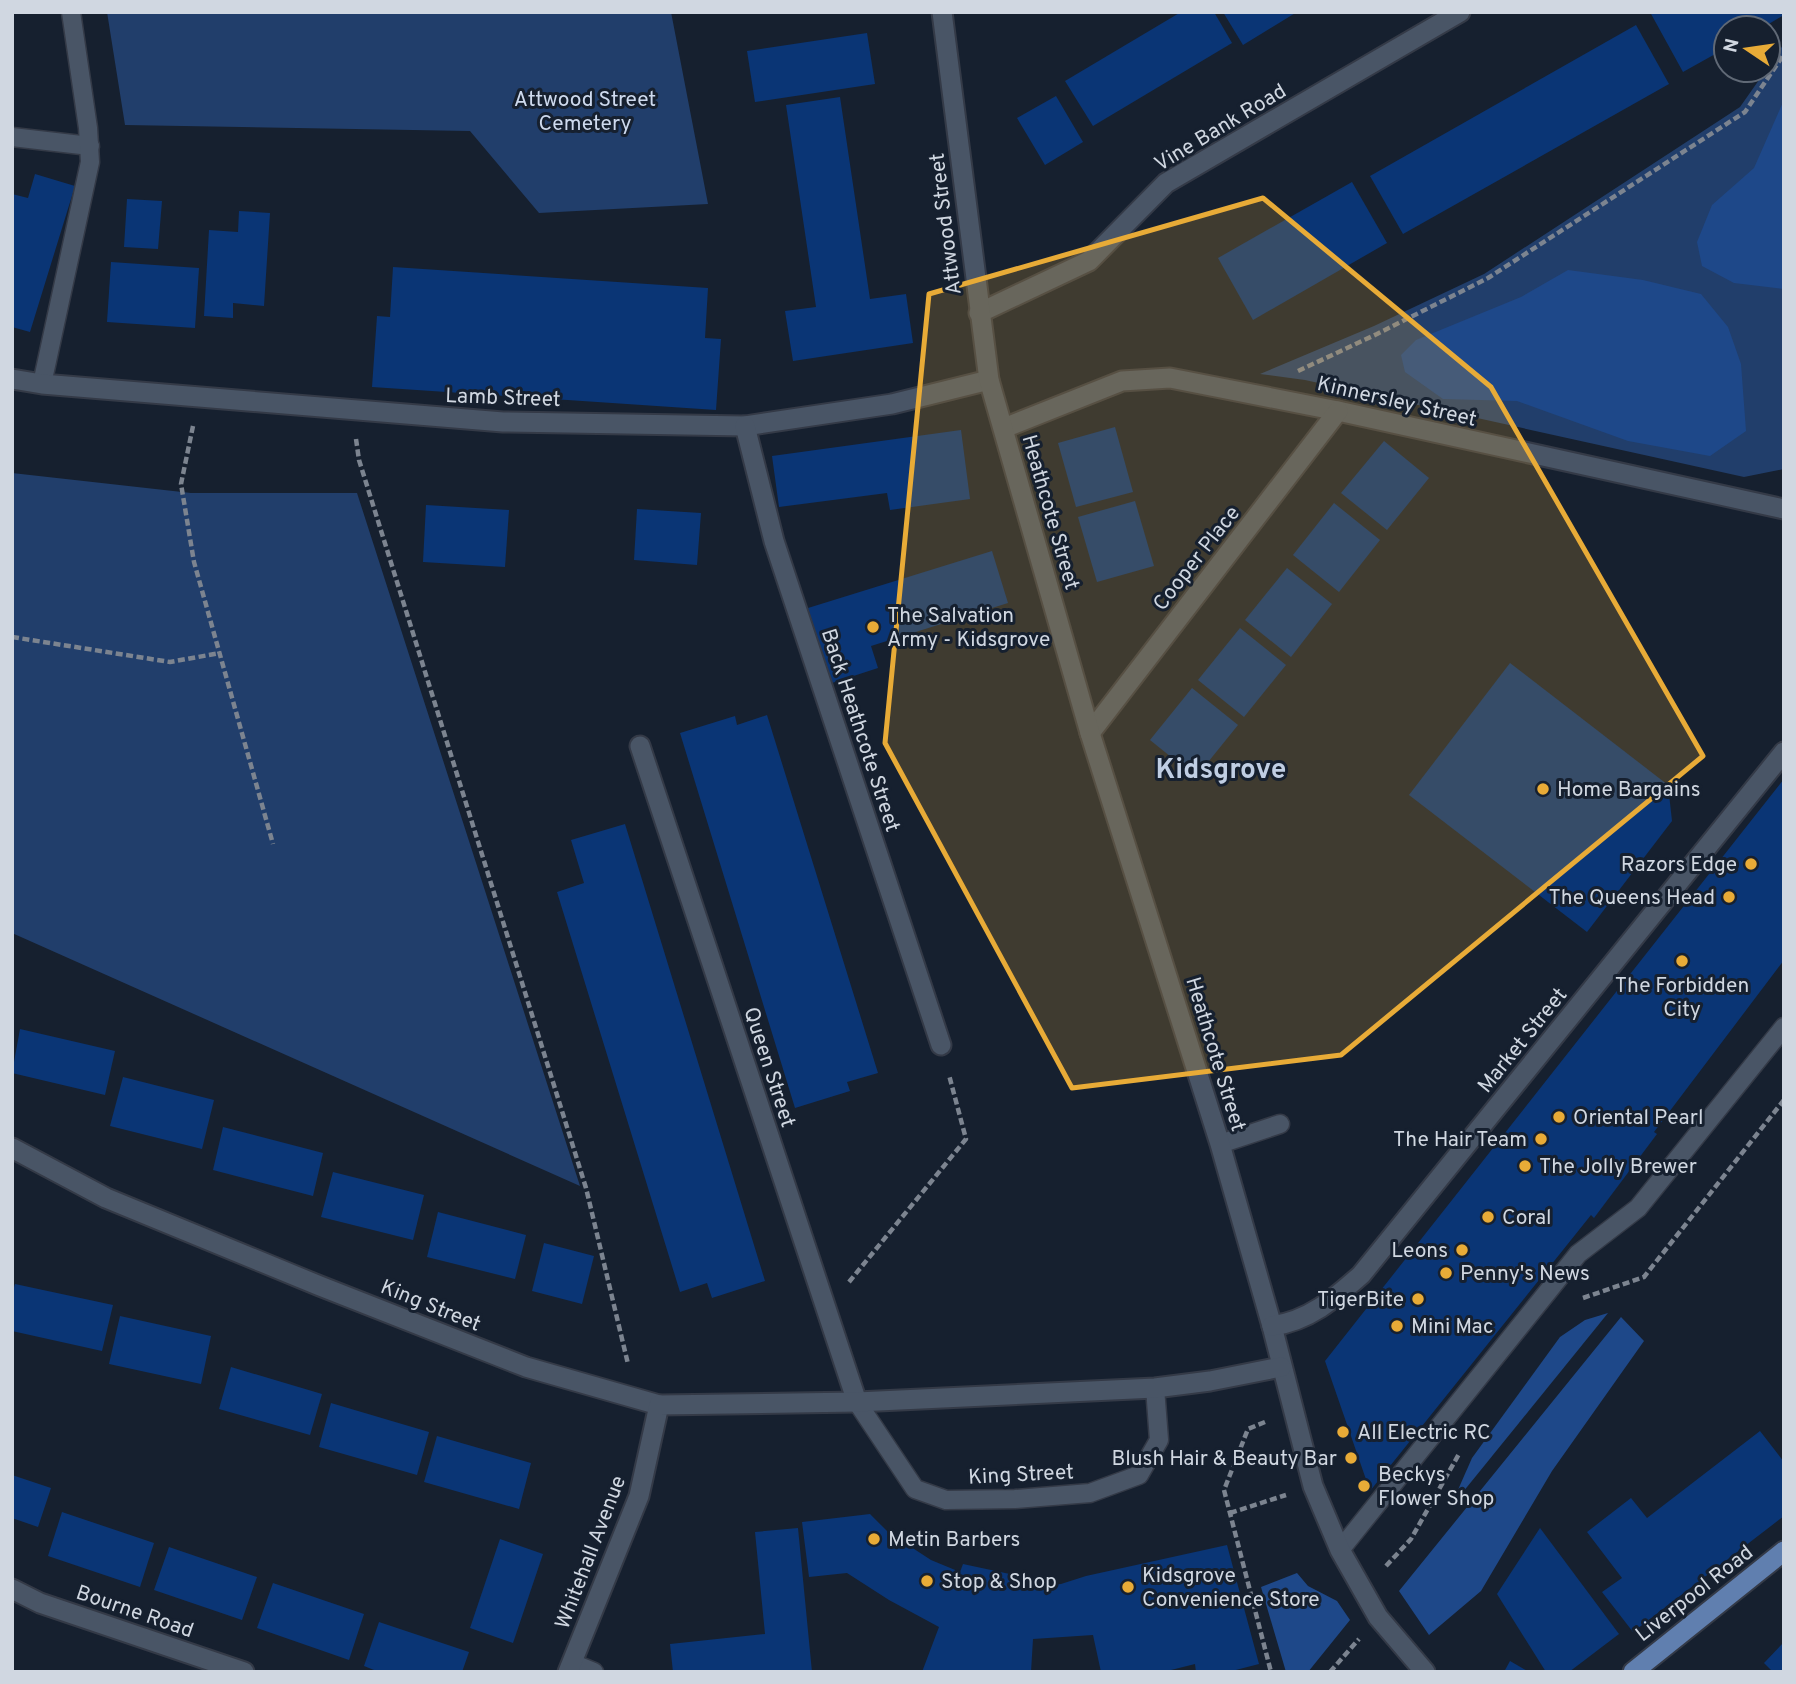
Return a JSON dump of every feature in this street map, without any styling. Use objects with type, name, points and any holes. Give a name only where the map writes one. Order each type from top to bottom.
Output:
[{"type":"main road","name":"Liverpool Road","points":[[1633,1672],[1784,1551]]},
{"type":"street","name":"Attwood Street","points":[[942,12],[979,313],[989,380],[1004,428]]},
{"type":"street","name":"Vine Bank Road","points":[[979,313],[1089,261],[1166,183],[1460,12]]},
{"type":"street","name":"Kinnersley Street","points":[[1004,428],[1122,381],[1170,378],[1338,411],[1784,509]]},
{"type":"street","name":"Lamb Street","points":[[12,379],[42,384],[350,411],[503,422],[745,426],[892,404],[989,380]]},
{"type":"street","name":"Cooper Place","points":[[1090,733],[1338,411]]},
{"type":"street","name":"Back Heathcote Street","points":[[745,426],[774,541],[942,1045]]},
{"type":"street","name":"Heathcote Street","points":[[1004,428],[1090,733],[1220,1144],[1272,1326],[1313,1486],[1340,1550],[1378,1617],[1424,1672]]},
{"type":"street","name":"Queen Street","points":[[640,746],[857,1402]]},
{"type":"street","name":"Market Street","points":[[1272,1326],[1296,1322],[1313,1313],[1361,1275],[1784,752]]},
{"type":"street","name":"King Street","points":[[12,1148],[106,1198],[320,1286],[526,1367],[659,1405],[857,1402],[1155,1388],[1210,1381],[1281,1367]]},
{"type":"street","name":"Whitehall Avenue","points":[[570,1667],[639,1496],[659,1405]]},
{"type":"street","name":"Bourne Road","points":[[12,1589],[40,1603],[244,1672]]},
{"type":"lane","points":[[42,384],[90,162],[71,12]]},
{"type":"lane","points":[[12,137],[90,146]]},
{"type":"lane","points":[[1340,1550],[1578,1254],[1638,1208],[1784,1027]]},
{"type":"lane","points":[[1220,1144],[1279,1124]]},
{"type":"lane","name":"King Street","points":[[857,1402],[915,1489],[946,1500],[1015,1499],[1090,1493],[1139,1475],[1159,1440],[1155,1388]]},
{"type":"lane","points":[[570,1667],[594,1672]]},
{"type":"path","points":[[1296,372],[1401,323],[1488,278],[1745,112],[1784,54]]},
{"type":"path","points":[[198,397],[181,484],[194,562],[273,844]]},
{"type":"path","points":[[350,411],[359,460],[586,1188],[637,1399]]},
{"type":"path","points":[[12,637],[170,662],[220,653]]},
{"type":"path","points":[[827,1310],[965,1139],[942,1045]]},
{"type":"path","points":[[1271,1672],[1224,1490],[1248,1429],[1274,1418]]},
{"type":"path","points":[[1230,1513],[1313,1486]]},
{"type":"path","points":[[1330,1672],[1378,1617]]},
{"type":"highlighted area","points":[[1263,198],[1491,387],[1703,756],[1341,1055],[1072,1088],[885,743],[929,294]]},
{"type":"green space","name":"Attwood Street Cemetery","points":[[107,12],[671,12],[708,204],[539,213],[470,131],[125,125]]},
{"type":"green space","points":[[1784,43],[1784,469],[1744,477],[1305,380],[1260,374],[1374,326],[1484,274],[1740,107],[1756,84],[1782,84]]},
{"type":"green space","points":[[12,473],[191,493],[357,493],[580,1186],[12,933]]},
{"type":"shaded area","points":[[1784,100],[1784,289],[1734,283],[1702,266],[1697,242],[1712,205],[1754,168]]},
{"type":"shaded area","points":[[1568,270],[1643,280],[1701,294],[1728,327],[1741,364],[1746,431],[1710,456],[1628,441],[1517,401],[1443,399],[1405,372],[1401,355],[1416,340],[1521,297]]},
{"type":"shaded area","points":[[1608,1313],[1450,1508],[1472,1458],[1560,1337],[1585,1320]]},
{"type":"shaded area","points":[[1621,1317],[1644,1341],[1552,1471],[1481,1591],[1429,1635],[1399,1591]]},
{"type":"shaded area","points":[[1297,1573],[1308,1586],[1337,1601],[1350,1620],[1308,1672],[1286,1672],[1261,1587]]},
{"type":"building","points":[[1181,12],[1214,12],[1232,43],[1093,126],[1065,81]]},
{"type":"building","points":[[1223,12],[1297,12],[1243,45]]},
{"type":"building","points":[[1650,12],[1784,12],[1782,16],[1782,14],[1712,14],[1712,56],[1683,72]]},
{"type":"building","points":[[1636,25],[1669,84],[1403,234],[1370,176]]},
{"type":"building","points":[[867,33],[875,84],[755,102],[747,51]]},
{"type":"building","points":[[1056,96],[1083,142],[1045,165],[1017,118]]},
{"type":"building","points":[[840,97],[870,299],[906,294],[913,343],[793,361],[785,311],[816,307],[786,105]]},
{"type":"building","points":[[35,174],[75,186],[30,332],[12,327],[12,194],[28,198]]},
{"type":"building","points":[[1352,182],[1387,243],[1253,320],[1218,258]]},
{"type":"building","points":[[127,199],[162,201],[158,249],[124,247]]},
{"type":"building","points":[[239,211],[270,213],[264,306],[233,303],[233,318],[204,316],[209,230],[238,232]]},
{"type":"building","points":[[111,262],[199,268],[195,328],[107,322]]},
{"type":"building","points":[[393,267],[708,288],[705,338],[721,339],[716,410],[372,387],[377,316],[390,317]]},
{"type":"building","points":[[1115,427],[1133,492],[1076,507],[1058,443]]},
{"type":"building","points":[[961,430],[970,499],[890,510],[887,493],[779,507],[772,456]]},
{"type":"building","points":[[1384,441],[1429,478],[1387,530],[1341,493]]},
{"type":"building","points":[[1135,501],[1154,566],[1097,582],[1078,517]]},
{"type":"building","points":[[1334,503],[1380,540],[1339,592],[1293,555]]},
{"type":"building","points":[[426,505],[509,510],[505,567],[423,562]]},
{"type":"building","points":[[637,509],[701,513],[697,565],[634,560]]},
{"type":"building","name":"The Salvation Army - Kidsgrove","points":[[992,551],[1008,603],[871,646],[878,668],[832,683],[808,608]]},
{"type":"building","points":[[1287,568],[1332,604],[1291,657],[1245,620]]},
{"type":"building","points":[[1240,628],[1286,665],[1244,717],[1198,680]]},
{"type":"building","points":[[1510,663],[1668,785],[1672,821],[1587,932],[1409,795]]},
{"type":"building","points":[[1192,688],[1238,725],[1196,777],[1150,740]]},
{"type":"building","points":[[767,715],[878,1073],[847,1082],[850,1091],[795,1108],[680,733],[735,716],[737,725]]},
{"type":"building","points":[[1784,779],[1784,960],[1654,1132],[1657,1134],[1594,1218],[1591,1215],[1370,1491],[1325,1361]]},
{"type":"building","points":[[625,824],[765,1281],[712,1298],[707,1283],[680,1292],[557,892],[584,883],[571,840]]},
{"type":"building","points":[[20,1029],[115,1051],[105,1095],[12,1073]]},
{"type":"building","points":[[123,1077],[214,1100],[202,1149],[110,1126]]},
{"type":"building","points":[[223,1127],[323,1153],[313,1196],[213,1170]]},
{"type":"building","points":[[333,1172],[424,1195],[413,1240],[321,1217]]},
{"type":"building","points":[[438,1212],[526,1235],[515,1279],[427,1257]]},
{"type":"building","points":[[544,1243],[594,1256],[582,1304],[532,1291]]},
{"type":"building","points":[[15,1284],[113,1305],[102,1351],[12,1331],[12,1294]]},
{"type":"building","points":[[120,1316],[211,1336],[201,1384],[109,1364]]},
{"type":"building","points":[[231,1367],[322,1394],[310,1435],[219,1409]]},
{"type":"building","points":[[331,1403],[429,1432],[417,1475],[319,1447]]},
{"type":"building","points":[[1760,1431],[1784,1462],[1784,1516],[1633,1632],[1602,1592],[1622,1578],[1587,1532],[1631,1498],[1647,1518]]},
{"type":"building","points":[[437,1436],[531,1463],[519,1509],[424,1482]]},
{"type":"building","points":[[12,1475],[51,1488],[38,1527],[12,1518]]},
{"type":"building","points":[[62,1512],[154,1543],[140,1587],[48,1556]]},
{"type":"building","points":[[870,1514],[888,1532],[931,1560],[960,1572],[963,1564],[1033,1579],[1033,1586],[1061,1584],[1227,1545],[1259,1664],[1228,1672],[1196,1672],[1195,1664],[1163,1672],[1101,1672],[1093,1635],[1033,1639],[1031,1672],[922,1672],[939,1627],[847,1573],[809,1577],[802,1522]]},
{"type":"building","points":[[798,1528],[812,1672],[673,1672],[670,1644],[765,1634],[755,1532]]},
{"type":"building","points":[[1540,1528],[1619,1634],[1569,1672],[1546,1672],[1497,1594]]},
{"type":"building","points":[[500,1539],[543,1554],[513,1643],[470,1628]]},
{"type":"building","points":[[169,1547],[257,1577],[242,1620],[154,1590]]},
{"type":"building","points":[[273,1583],[364,1614],[349,1660],[257,1628]]},
{"type":"building","points":[[379,1622],[469,1652],[462,1672],[379,1672],[364,1666]]},
{"type":"building","points":[[1784,1642],[1784,1672],[1773,1672],[1764,1663]]},
{"type":"building","points":[[1510,1661],[1529,1672],[1504,1672]]},
{"type":"place","name":"The Salvation Army - Kidsgrove","points":[[873,627]]},
{"type":"place","name":"Home Bargains","points":[[1543,789]]},
{"type":"place","name":"Razors Edge","points":[[1751,864]]},
{"type":"place","name":"The Queens Head","points":[[1729,897]]},
{"type":"place","name":"The Forbidden City","points":[[1682,961]]},
{"type":"place","name":"Oriental Pearl","points":[[1559,1117]]},
{"type":"place","name":"The Hair Team","points":[[1541,1139]]},
{"type":"place","name":"The Jolly Brewer","points":[[1525,1166]]},
{"type":"place","name":"Coral","points":[[1488,1217]]},
{"type":"place","name":"Leons","points":[[1462,1250]]},
{"type":"place","name":"Penny's News","points":[[1446,1273]]},
{"type":"place","name":"TigerBite","points":[[1418,1299]]},
{"type":"place","name":"Mini Mac","points":[[1397,1326]]},
{"type":"place","name":"All Electric RC","points":[[1343,1432]]},
{"type":"place","name":"Blush Hair & Beauty Bar","points":[[1351,1458]]},
{"type":"place","name":"Beckys Flower Shop","points":[[1364,1486]]},
{"type":"place","name":"Metin Barbers","points":[[874,1539]]},
{"type":"place","name":"Stop & Shop","points":[[927,1581]]},
{"type":"place","name":"Kidsgrove Convenience Store","points":[[1128,1587]]},
{"type":"district","name":"Kidsgrove","points":[[1221,768]]}]
